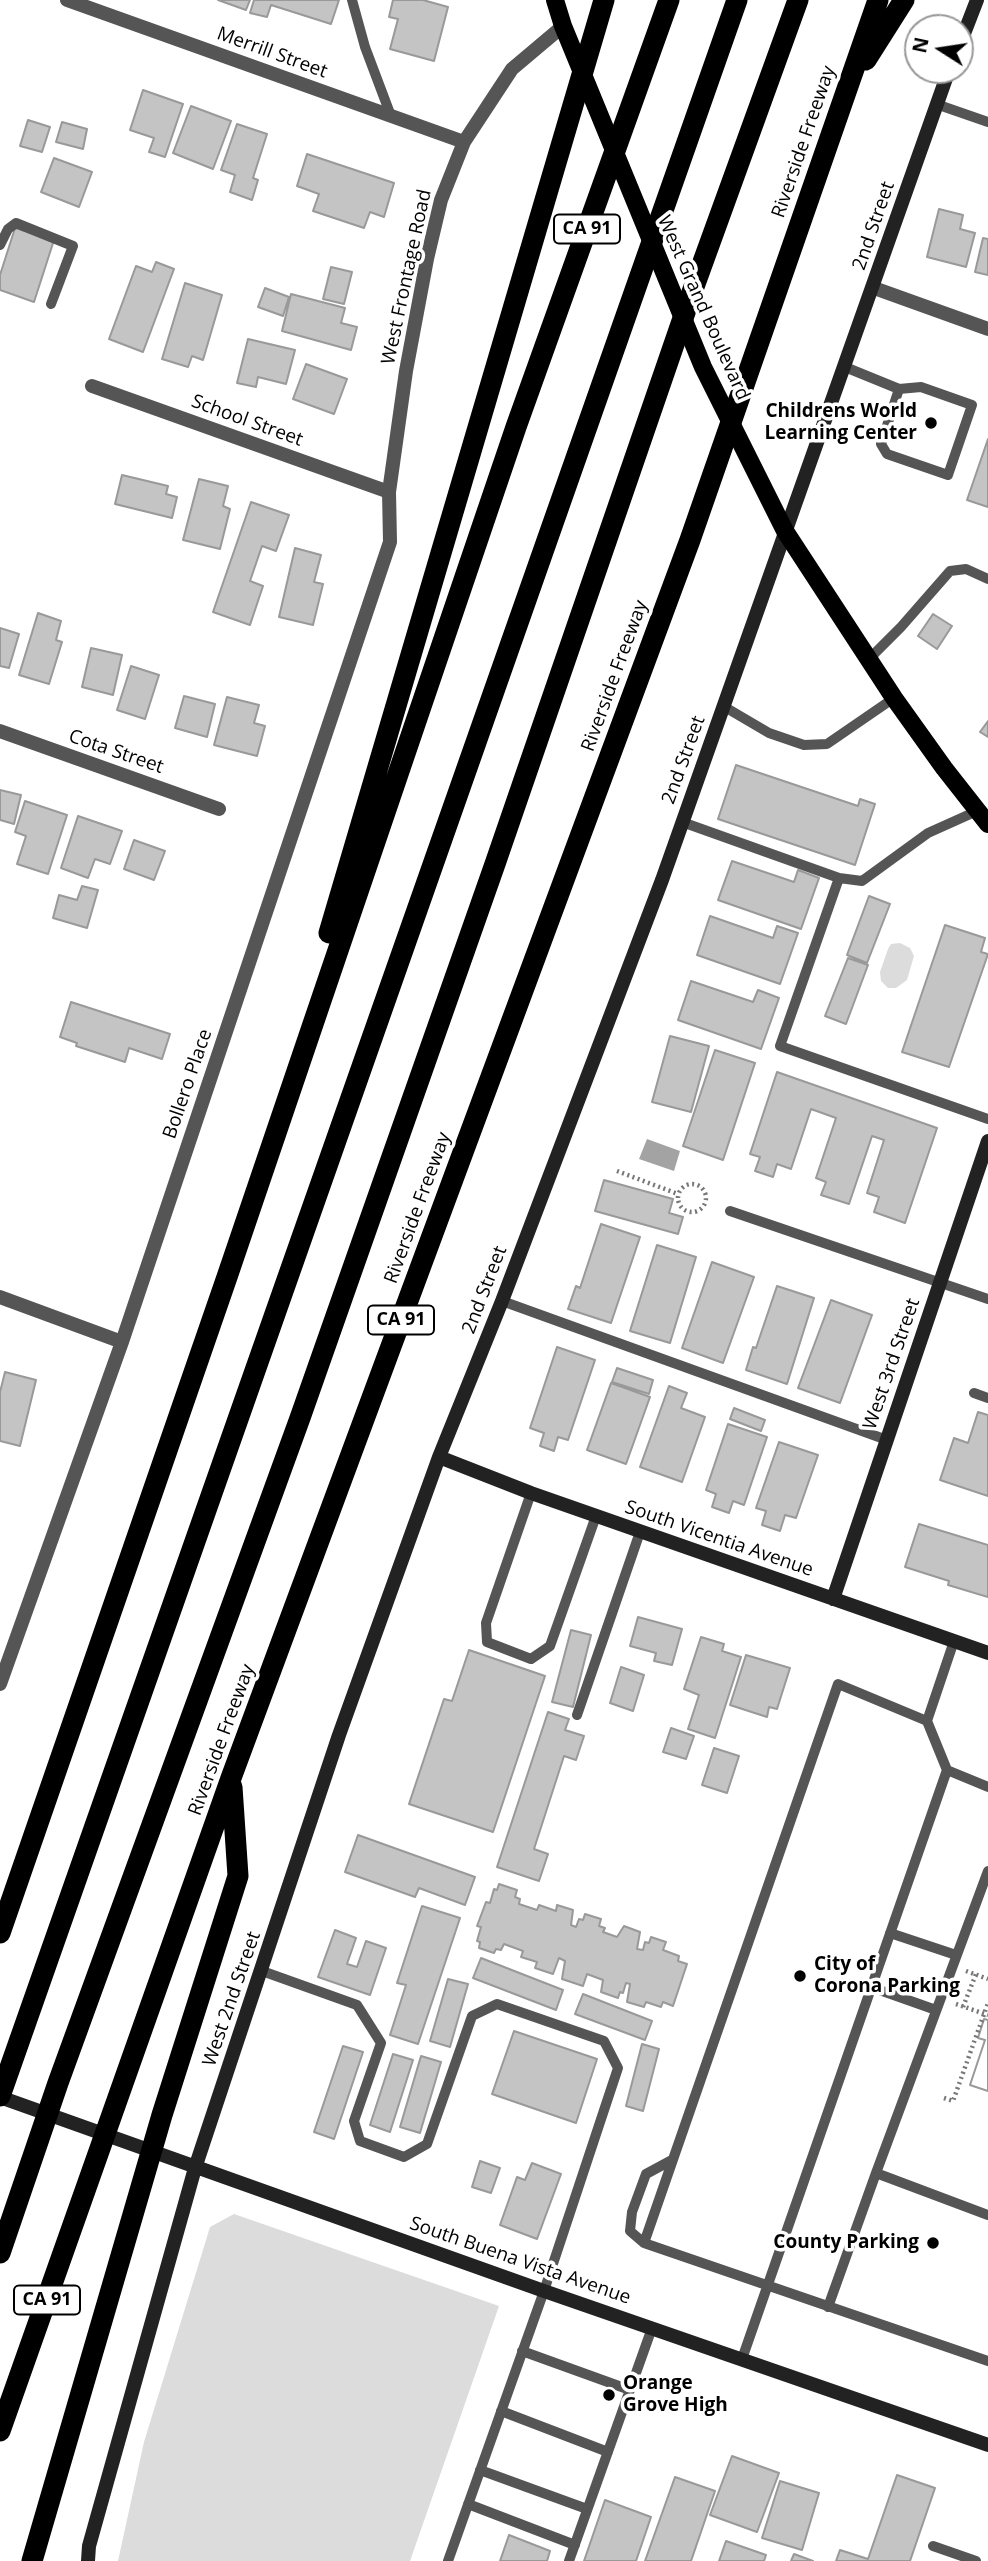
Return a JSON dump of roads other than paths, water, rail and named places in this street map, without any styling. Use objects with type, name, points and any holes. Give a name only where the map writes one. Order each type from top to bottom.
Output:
[{"type":"highway","points":[[227,1277],[495,378],[604,0]]},
{"type":"highway","name":"CA 91","points":[[0,1933],[227,1277],[516,427],[669,0]]},
{"type":"highway","points":[[0,2096],[737,0]]},
{"type":"highway","points":[[0,2253],[58,2083],[300,1418],[726,198],[798,0]]},
{"type":"highway","name":"Riverside Freeway","points":[[0,2431],[232,1778],[690,541],[878,0]]},
{"type":"highway","points":[[845,95],[904,0]]},
{"type":"highway","points":[[32,2561],[162,2115],[238,1876],[232,1778]]},
{"type":"main road","name":"West Grand Boulevard","points":[[555,0],[563,26],[703,368],[785,531],[894,698],[983,817]]},
{"type":"street","name":"Merrill Street","points":[[66,0],[464,142]]},
{"type":"street","name":"West Frontage Road","points":[[389,492],[406,370],[427,259],[442,200],[464,142],[512,69],[563,26]]},
{"type":"street","name":"2nd Street","points":[[439,1457],[502,1301],[682,822],[874,288],[944,84]]},
{"type":"street","points":[[874,288],[988,329]]},
{"type":"street","name":"School Street","points":[[92,386],[389,492]]},
{"type":"street","name":"Bollero Place","points":[[0,1684],[122,1342],[390,542],[389,492]]},
{"type":"street","name":"Cota Street","points":[[0,731],[219,809]]},
{"type":"street","name":"West 3rd Street","points":[[833,1599],[988,1141]]},
{"type":"street","points":[[0,1297],[122,1342]]},
{"type":"street","name":"South Vicentia Avenue","points":[[439,1457],[530,1493],[988,1653]]},
{"type":"street","name":"West 2nd Street","points":[[88,2561],[89,2546],[195,2168],[339,1735],[439,1457]]},
{"type":"street","name":"South Buena Vista Avenue","points":[[0,2096],[195,2168],[988,2445]]},
{"type":"lane","points":[[352,0],[365,47],[391,116]]},
{"type":"lane","points":[[936,104],[988,122]]},
{"type":"lane","points":[[0,245],[8,229],[16,223],[73,246],[51,304]]},
{"type":"lane","points":[[845,367],[899,389],[921,387],[972,405],[948,475],[887,454],[881,444],[899,389]]},
{"type":"lane","points":[[869,659],[950,571],[966,569],[988,579]]},
{"type":"lane","points":[[723,706],[769,733],[804,745],[828,744],[894,698]]},
{"type":"lane","points":[[682,822],[839,878],[862,881],[928,833],[983,817]]},
{"type":"lane","points":[[839,878],[780,1046],[988,1119]]},
{"type":"lane","points":[[730,1211],[988,1299]]},
{"type":"lane","points":[[502,1301],[887,1440]]},
{"type":"lane","points":[[974,1393],[988,1398]]},
{"type":"lane","points":[[530,1493],[486,1623],[487,1642],[531,1659],[550,1646],[596,1516]]},
{"type":"lane","points":[[577,1715],[640,1532]]},
{"type":"lane","points":[[742,2359],[947,1770],[927,1721],[954,1641]]},
{"type":"lane","points":[[644,2243],[838,1684],[927,1721]]},
{"type":"lane","points":[[947,1770],[988,1787]]},
{"type":"lane","points":[[828,2307],[988,1871]]},
{"type":"lane","points":[[890,1933],[956,1955]]},
{"type":"lane","points":[[262,1971],[357,2005],[381,2043],[354,2121],[360,2141],[404,2157],[427,2144],[472,2016],[498,2004],[604,2040],[618,2068],[544,2291],[448,2561]]},
{"type":"lane","points":[[872,1987],[936,2010]]},
{"type":"lane","points":[[672,2160],[646,2174],[632,2213],[630,2231],[644,2243],[988,2361]]},
{"type":"lane","points":[[876,2174],[988,2215]]},
{"type":"lane","points":[[569,2561],[652,2328]]},
{"type":"lane","points":[[522,2351],[630,2390]]},
{"type":"lane","points":[[501,2411],[608,2452]]},
{"type":"lane","points":[[480,2470],[587,2510]]},
{"type":"lane","points":[[468,2504],[575,2545]]},
{"type":"lane","points":[[933,2546],[976,2561]]},
{"type":"place","name":"Childrens World Learning Center","points":[[931,423]]},
{"type":"place","name":"City of Corona Parking","points":[[800,1976]]},
{"type":"place","name":"County Parking","points":[[933,2243]]},
{"type":"place","name":"Orange Grove High","points":[[609,2395]]}]
